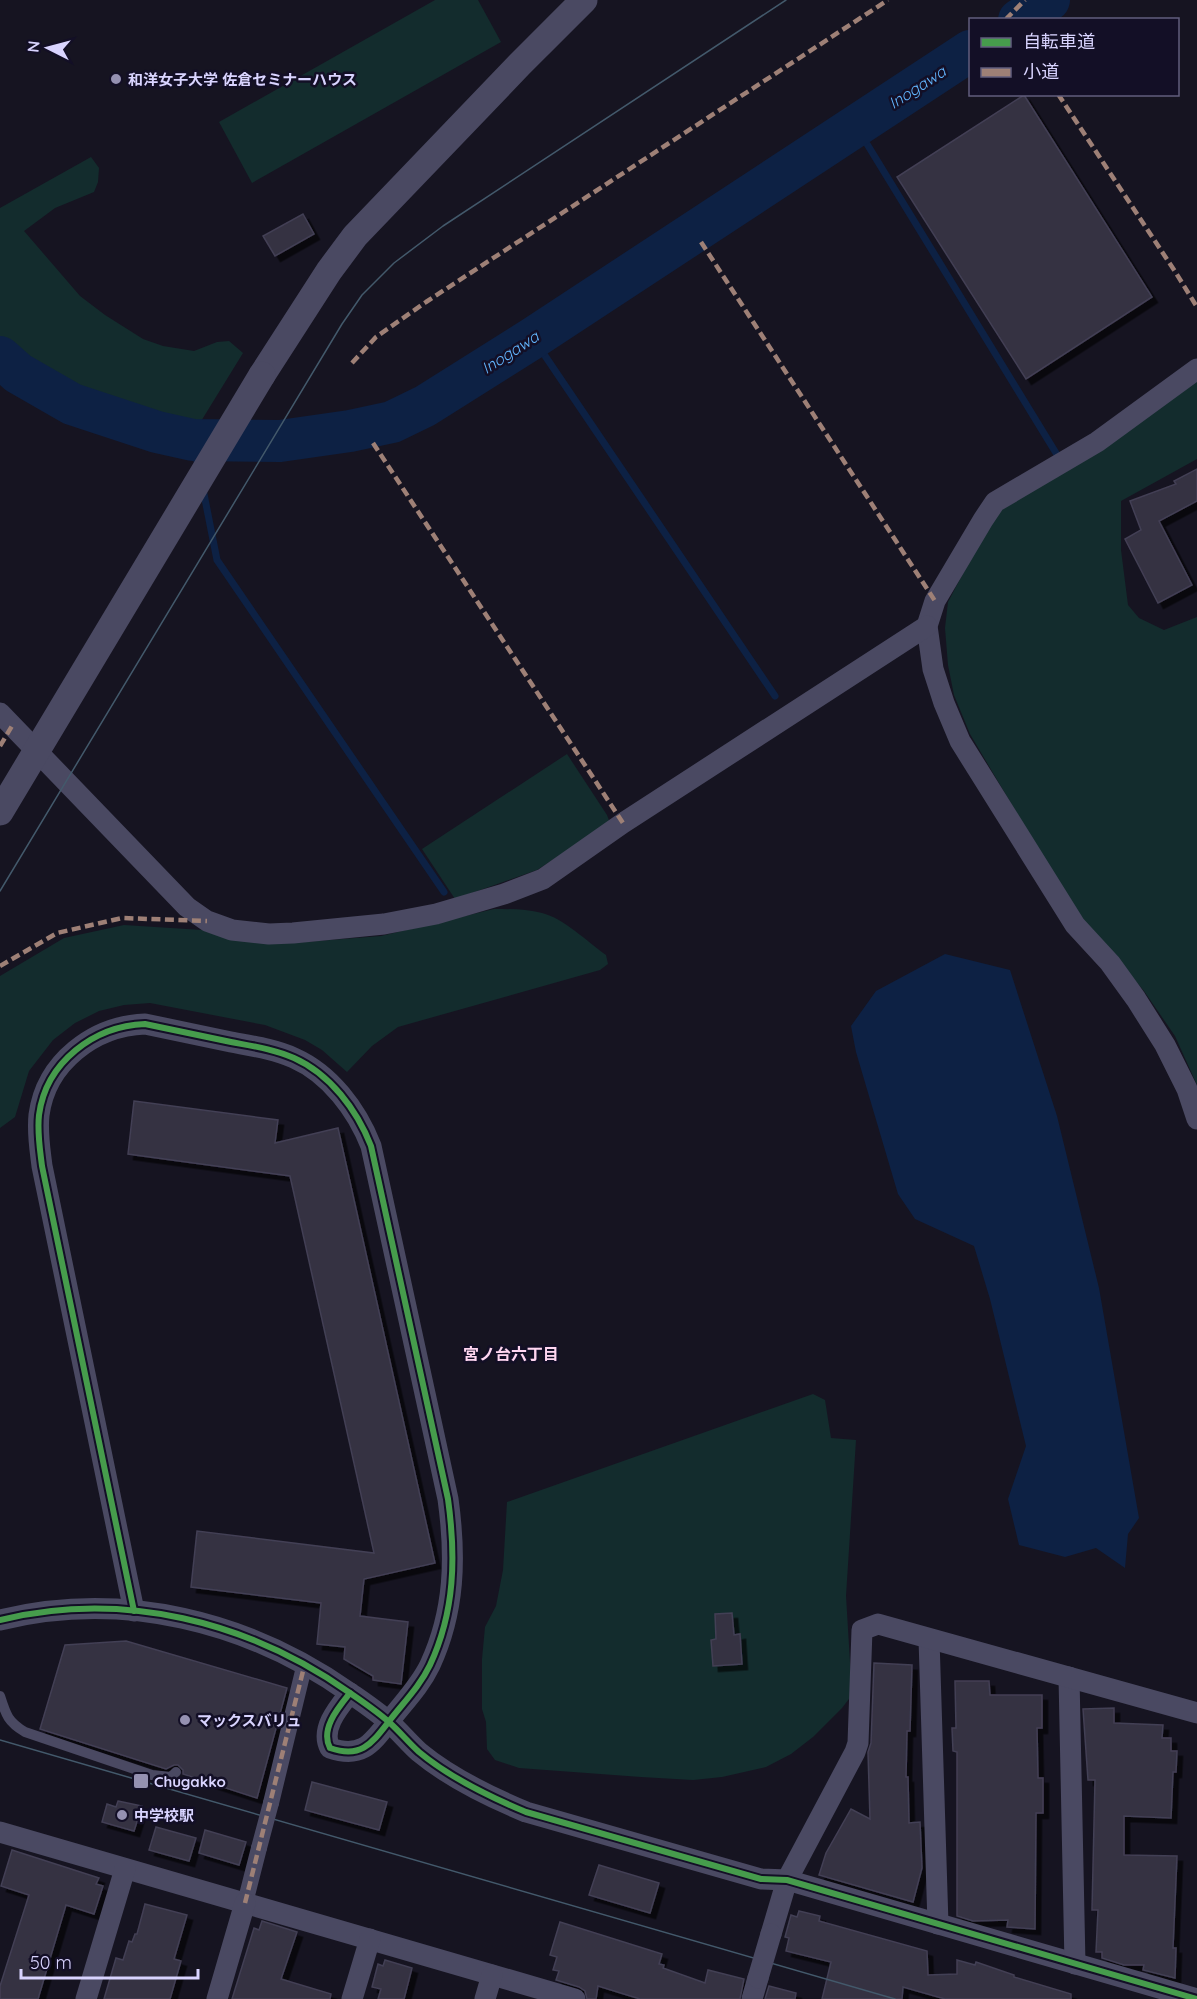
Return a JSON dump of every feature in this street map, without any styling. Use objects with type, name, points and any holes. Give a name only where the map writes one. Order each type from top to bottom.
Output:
[{"type":"street","points":[[0,812],[262,375],[329,271],[355,236],[584,0]]},
{"type":"street","points":[[1197,369],[1097,442],[995,502],[936,601],[927,626],[933,669],[960,741],[1075,925],[1110,963],[1165,1045],[1187,1089],[1197,1119]]},
{"type":"street","points":[[0,713],[187,907],[207,921],[232,930],[269,934],[305,932],[384,924],[436,914],[504,894],[543,879],[623,823],[927,626]]},
{"type":"street","points":[[134,1611],[42,1166],[38,1136],[44,1098],[61,1064],[94,1037],[129,1025],[145,1024],[261,1048],[296,1059],[325,1079],[341,1095],[358,1118],[371,1146],[448,1499],[454,1566],[449,1607],[430,1666],[416,1689],[375,1739],[352,1753],[330,1748],[327,1742],[329,1726],[336,1711],[350,1693]]},
{"type":"street","points":[[0,1620],[53,1611],[93,1609],[134,1611],[178,1617],[221,1627],[265,1643],[305,1663],[388,1722],[420,1753],[494,1799],[526,1812],[761,1879],[787,1880],[1197,1999]]},
{"type":"street","points":[[752,1999],[787,1880],[858,1743],[862,1630],[878,1624],[1197,1713]]},
{"type":"street","points":[[929,1639],[938,1924]]},
{"type":"street","points":[[217,1999],[245,1904],[305,1663]]},
{"type":"street","points":[[1069,1677],[1075,1964]]},
{"type":"street","points":[[1,1835],[575,1999]]},
{"type":"street","points":[[86,1999],[125,1869]]},
{"type":"street","points":[[352,1999],[370,1939]]},
{"type":"street","points":[[485,1999],[492,1975]]},
{"type":"lane","points":[[0,1696],[5,1713],[12,1725],[26,1732],[152,1775],[171,1777],[176,1772]]},
{"type":"green space","points":[[435,0],[478,0],[501,42],[252,183],[219,122]]},
{"type":"green space","points":[[91,157],[99,168],[98,182],[94,192],[55,208],[24,231],[80,296],[143,339],[163,346],[194,351],[217,342],[229,341],[243,353],[195,431],[117,410],[67,390],[21,362],[0,345],[0,208]]},
{"type":"green space","points":[[1197,380],[1197,459],[1121,501],[1121,550],[1128,605],[1139,618],[1164,630],[1197,617],[1197,1085],[1175,1036],[1144,991],[1081,917],[1061,888],[970,734],[954,695],[948,665],[945,628],[948,602],[990,522],[1001,507]]},
{"type":"green space","points":[[567,754],[610,823],[537,870],[455,899],[422,849]]},
{"type":"green space","points":[[494,909],[530,911],[550,916],[567,925],[606,955],[608,964],[600,970],[398,1027],[372,1046],[347,1072],[322,1050],[305,1040],[265,1025],[150,1003],[124,1005],[99,1011],[75,1023],[53,1040],[29,1071],[15,1117],[0,1128],[0,976],[64,938],[124,925],[202,930],[229,938],[292,943],[381,936]]},
{"type":"green space","points":[[813,1394],[825,1400],[831,1438],[856,1440],[846,1596],[852,1695],[842,1708],[813,1737],[791,1754],[766,1767],[722,1777],[693,1780],[519,1768],[495,1760],[487,1749],[486,1722],[482,1709],[482,1659],[485,1627],[496,1606],[503,1570],[507,1502]]},
{"type":"water","points":[[945,954],[1010,970],[1057,1116],[1099,1288],[1139,1518],[1128,1534],[1125,1568],[1096,1548],[1065,1557],[1019,1545],[1008,1499],[1026,1446],[990,1299],[974,1246],[915,1219],[898,1194],[856,1052],[851,1026],[876,991]]},
{"type":"building","points":[[1025,96],[1152,297],[1026,379],[897,177]]},
{"type":"building","points":[[303,214],[314,234],[275,256],[263,236]]},
{"type":"building","points":[[1197,469],[1197,501],[1159,521],[1192,585],[1158,603],[1125,539],[1141,530],[1130,501],[1176,484],[1174,481]]},
{"type":"building","points":[[134,1101],[278,1120],[275,1143],[338,1128],[435,1563],[364,1579],[360,1616],[408,1622],[401,1684],[373,1680],[373,1676],[344,1659],[345,1647],[317,1644],[321,1603],[191,1587],[197,1531],[374,1553],[290,1176],[128,1154]]},
{"type":"building","points":[[732,1613],[734,1635],[740,1634],[742,1664],[713,1666],[711,1640],[716,1639],[715,1614]]},
{"type":"building","points":[[126,1641],[287,1688],[257,1798],[183,1774],[183,1770],[178,1765],[166,1769],[40,1729],[65,1645]]},
{"type":"building","points":[[874,1663],[912,1665],[906,1777],[908,1777],[909,1823],[920,1822],[922,1868],[913,1902],[819,1875],[826,1853],[851,1809],[870,1819],[868,1752],[871,1743]]},
{"type":"building","points":[[955,1681],[989,1681],[990,1695],[1042,1695],[1042,1728],[1037,1728],[1038,1778],[1043,1778],[1043,1813],[1036,1813],[1035,1929],[1007,1927],[1008,1920],[973,1921],[957,1916],[957,1752],[953,1751],[952,1728],[956,1728]]},
{"type":"building","points":[[1114,1708],[1114,1723],[1163,1725],[1162,1738],[1171,1738],[1171,1751],[1177,1751],[1176,1772],[1173,1772],[1171,1818],[1124,1816],[1124,1855],[1177,1856],[1173,1948],[1176,1948],[1175,1978],[1143,1970],[1144,1965],[1124,1965],[1102,1958],[1102,1952],[1096,1952],[1098,1910],[1092,1910],[1095,1780],[1088,1780],[1083,1709]]},
{"type":"building","points":[[312,1782],[387,1802],[379,1830],[305,1810]]},
{"type":"building","name":"中学校駅","points":[[118,1801],[142,1806],[134,1831],[102,1822],[107,1804],[116,1807]]},
{"type":"building","points":[[156,1827],[196,1838],[189,1861],[149,1850]]},
{"type":"building","points":[[205,1830],[246,1842],[239,1865],[199,1853]]},
{"type":"building","points":[[12,1850],[99,1878],[96,1884],[103,1886],[94,1914],[66,1905],[38,1999],[0,1999],[0,1986],[29,1895],[1,1886]]},
{"type":"building","points":[[599,1865],[659,1883],[650,1913],[589,1895]]},
{"type":"building","points":[[145,1904],[187,1915],[174,1959],[181,1961],[170,1999],[104,1999],[116,1958],[123,1960],[129,1941],[132,1942],[137,1934]]},
{"type":"building","points":[[799,1911],[820,1916],[819,1921],[927,1951],[928,1975],[957,1974],[957,1960],[975,1965],[976,1962],[1014,1975],[1014,1977],[1071,1994],[1071,1999],[945,1999],[903,1987],[902,1999],[822,1999],[831,1962],[786,1951],[789,1938],[785,1937],[791,1915],[797,1917]]},
{"type":"building","points":[[262,1921],[297,1932],[281,1979],[331,1994],[330,1999],[232,1999],[254,1928],[259,1930]]},
{"type":"building","points":[[560,1922],[662,1954],[659,1964],[664,1965],[663,1968],[705,1983],[708,1970],[744,1979],[740,1999],[640,1999],[598,1986],[596,1999],[587,1999],[585,1991],[579,1987],[556,1980],[559,1971],[553,1970],[557,1957],[550,1955]]},
{"type":"building","points":[[385,1960],[412,1968],[404,1999],[378,1999],[381,1989],[372,1987],[378,1964],[383,1966]]},
{"type":"building","points":[[769,1986],[796,1993],[795,1999],[765,1999]]},
{"type":"waterway","name":"Inogawa","points":[[1022,18],[1049,0]]},
{"type":"waterway","name":"Inogawa","points":[[0,357],[18,373],[72,404],[157,432],[193,440],[280,441],[350,431],[392,422],[425,406],[533,338],[969,52]]},
{"type":"waterway","points":[[856,126],[1056,453]]},
{"type":"waterway","points":[[533,338],[775,696]]},
{"type":"waterway","points":[[193,440],[198,466]]},
{"type":"waterway","points":[[203,489],[217,560],[444,892]]},
{"type":"tram line","points":[[0,891],[342,324],[362,295],[394,263],[443,226],[786,0]]},
{"type":"tram line","points":[[0,1740],[895,1999]]},
{"type":"marked path","points":[[352,363],[376,337],[426,302],[888,0]]},
{"type":"marked path","points":[[1007,18],[1025,0]]},
{"type":"marked path","points":[[1059,96],[1197,307]]},
{"type":"marked path","points":[[701,242],[935,601]]},
{"type":"marked path","points":[[373,443],[623,823]]},
{"type":"marked path","points":[[0,746],[12,726]]},
{"type":"marked path","points":[[0,966],[57,933],[122,918],[207,921]]},
{"type":"marked path","points":[[245,1903],[305,1663]]},
{"type":"cycle path","points":[[134,1611],[42,1166],[38,1128],[43,1096],[62,1063],[76,1050],[108,1032],[126,1026],[145,1024],[271,1050],[307,1065],[341,1094],[358,1119],[371,1146],[448,1499],[452,1563],[449,1604],[438,1645],[426,1673],[378,1736],[365,1747],[350,1752],[330,1748],[327,1741],[332,1719],[350,1693]]},
{"type":"cycle path","points":[[0,1620],[46,1612],[92,1609],[138,1611],[183,1618],[227,1630],[270,1647],[311,1668],[375,1711],[394,1726],[419,1752],[443,1770],[484,1793],[526,1812],[761,1879],[787,1880],[1197,1999]]},
{"type":"place","name":"和洋女子大学 佐倉セミナーハウス","points":[[116,79]]},
{"type":"place","name":"マックスバリュ","points":[[185,1720]]},
{"type":"place","name":"Chugakko","points":[[141,1781]]},
{"type":"place","name":"中学校駅","points":[[122,1815]]},
{"type":"district","name":"宮ノ台六丁目","points":[[511,1354]]}]
